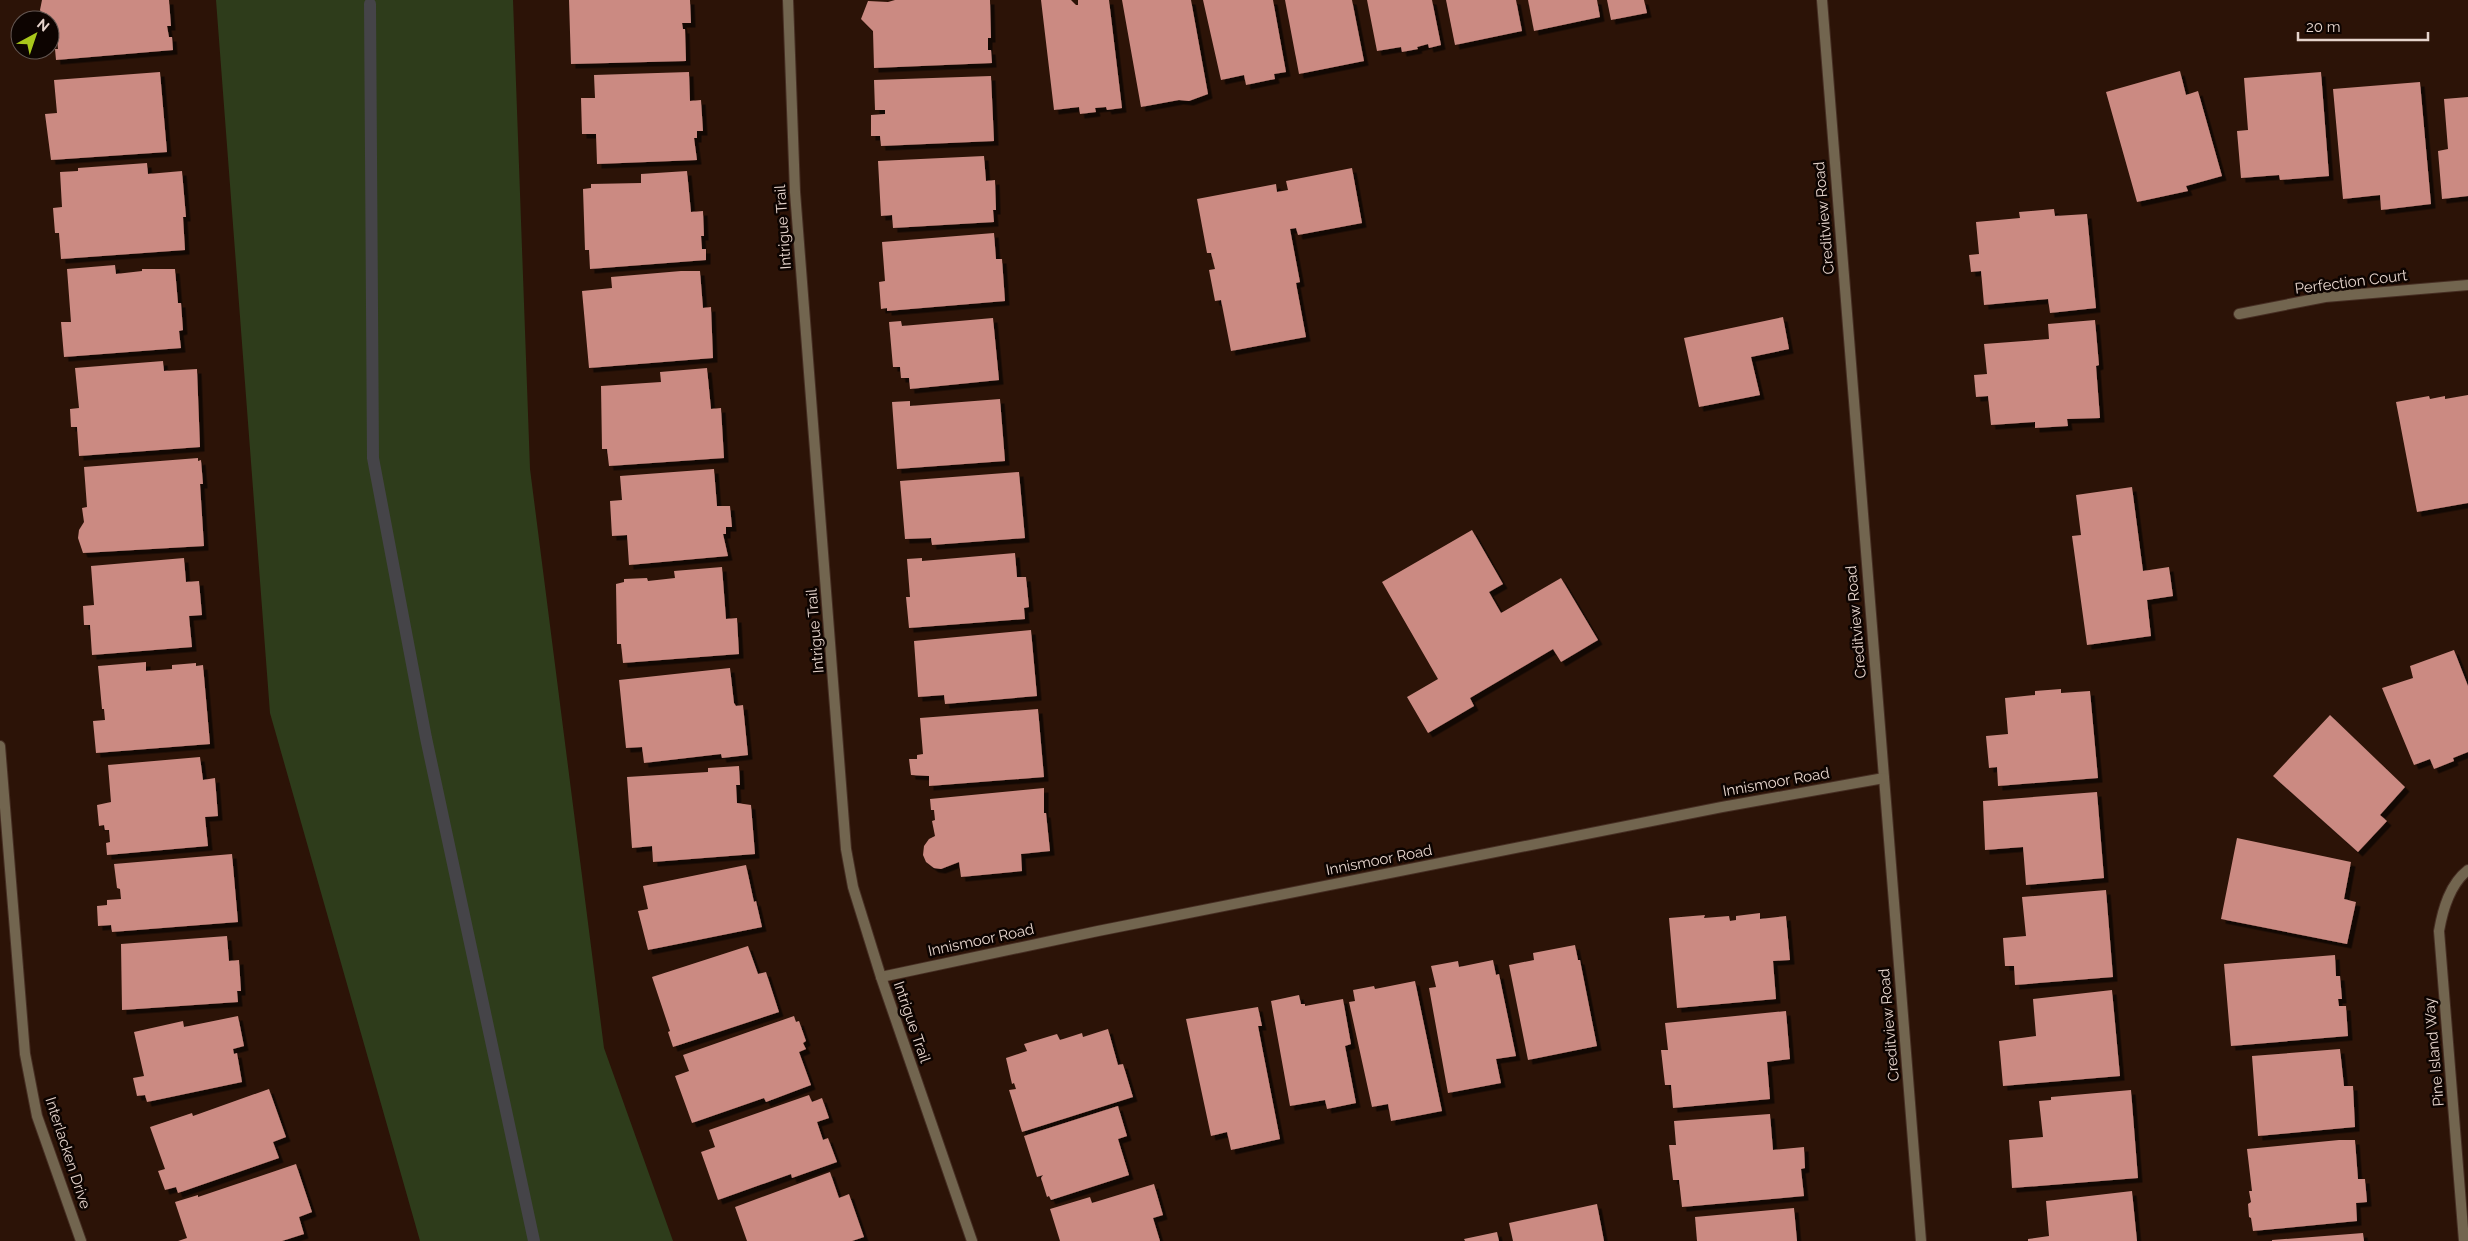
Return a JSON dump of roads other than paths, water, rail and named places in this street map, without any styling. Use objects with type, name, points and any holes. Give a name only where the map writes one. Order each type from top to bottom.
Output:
[{"type":"street","name":"Intrigue Trail","points":[[788,0],[795,192],[846,849],[853,887],[880,977],[972,1241]]},
{"type":"street","name":"Creditview Road","points":[[1822,0],[1921,1241]]},
{"type":"street","name":"Perfection Court","points":[[2239,314],[2325,297],[2468,285]]},
{"type":"street","name":"Interlacken Drive","points":[[0,746],[25,1054],[37,1116],[81,1241]]},
{"type":"street","name":"Innismoor Road","points":[[880,977],[1098,931],[1702,811],[1884,778]]},
{"type":"street","name":"Pine Island Way","points":[[2464,1241],[2439,931],[2442,910],[2458,878],[2468,870]]},
{"type":"waterway","points":[[370,4],[373,458],[426,738],[534,1241]]}]
